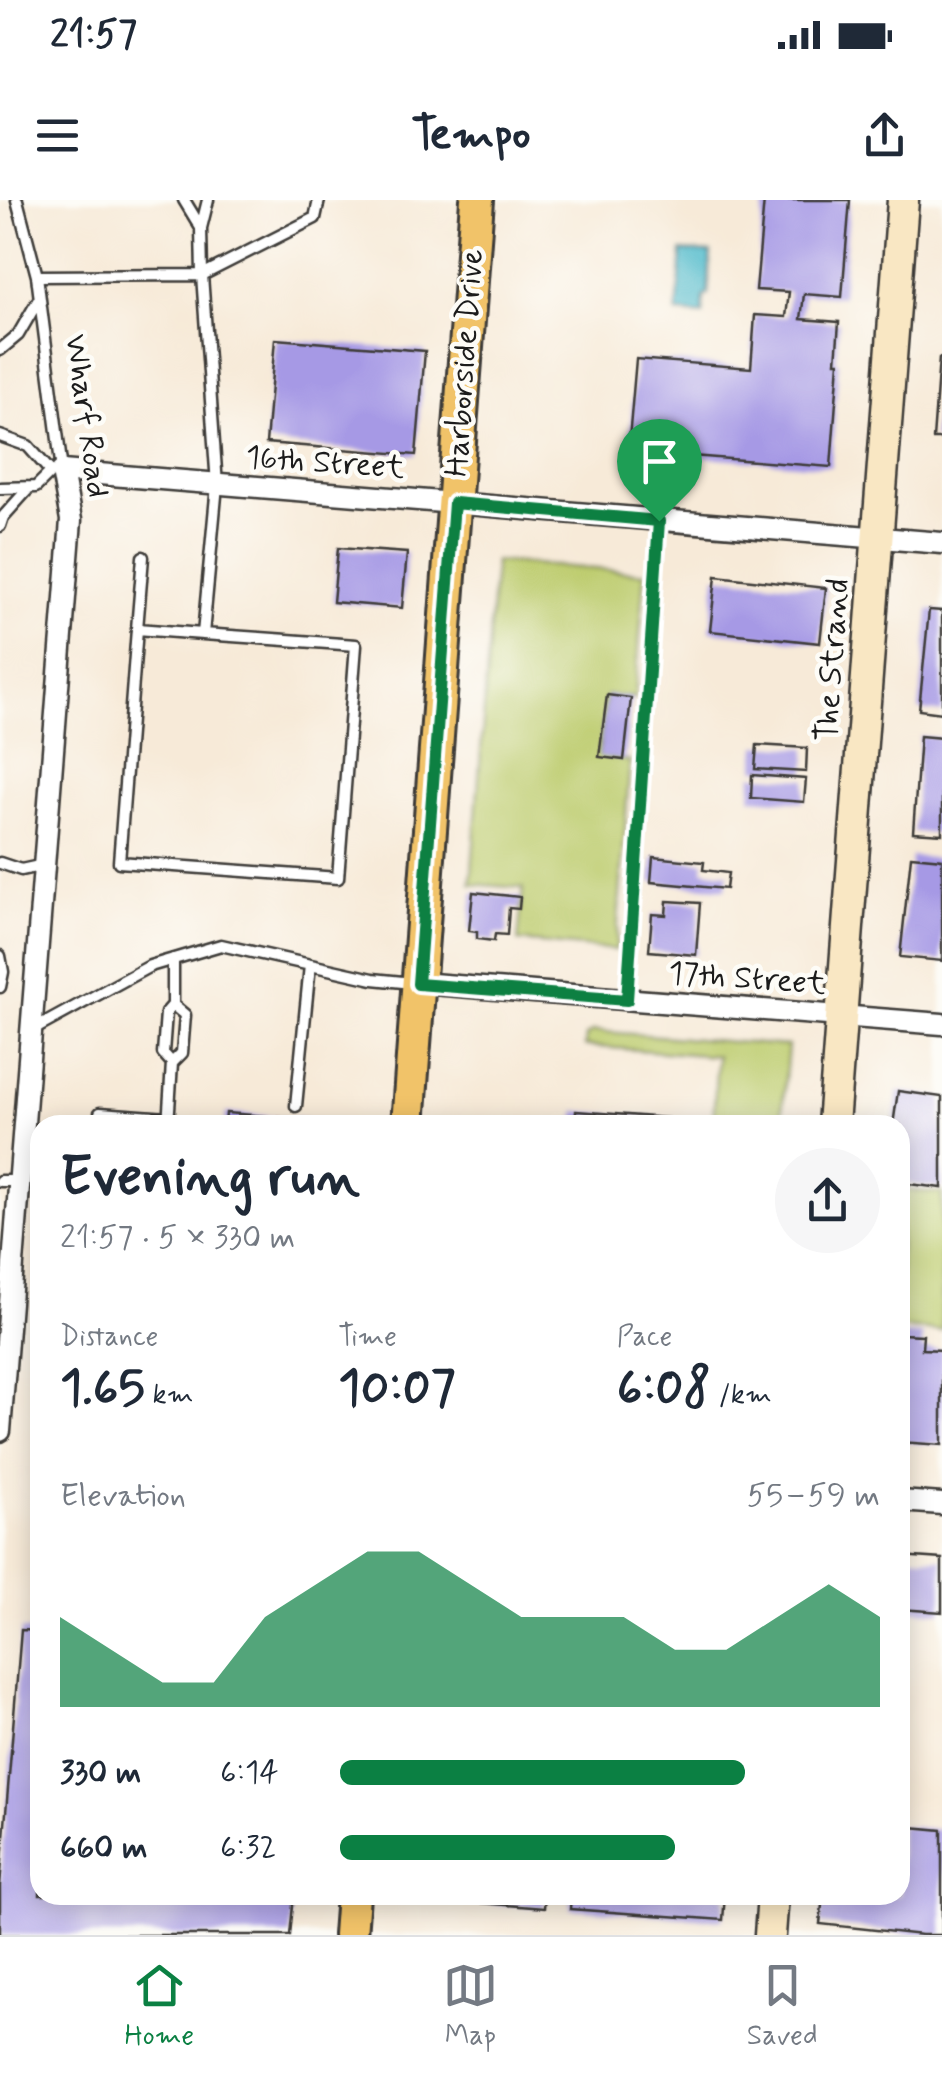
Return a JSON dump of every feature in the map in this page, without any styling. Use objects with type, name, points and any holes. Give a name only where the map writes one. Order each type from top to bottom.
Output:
[{"type":"main road","name":"Harborside Drive","points":[[409,1115],[477,200]]},
{"type":"main road","points":[[350,1935],[352,1905]]},
{"type":"street","name":"The Strand","points":[[833,1115],[903,200]]},
{"type":"street","name":"16th Street","points":[[57,472],[942,543]]},
{"type":"street","name":"Wharf Road","points":[[0,1430],[10,1181],[30,1032],[71,520],[57,472]]},
{"type":"street","name":"17th Street","points":[[418,984],[942,1024]]},
{"type":"street","points":[[910,1502],[942,1504]]},
{"type":"street","points":[[770,1935],[773,1905]]},
{"type":"lane","name":"Wharf Road","points":[[17,200],[37,276],[57,472]]},
{"type":"lane","points":[[184,200],[201,228]]},
{"type":"lane","points":[[203,634],[217,485],[202,275],[201,228],[208,200]]},
{"type":"lane","points":[[37,276],[202,275],[315,218],[319,200]]},
{"type":"lane","points":[[0,350],[18,335],[40,298]]},
{"type":"lane","points":[[0,436],[28,446],[57,472],[36,487],[0,488]]},
{"type":"lane","points":[[0,526],[30,487]]},
{"type":"lane","points":[[627,1000],[659,521]]},
{"type":"lane","points":[[137,629],[356,645],[338,878],[119,862],[137,629],[143,557]]},
{"type":"lane","points":[[0,863],[21,870],[44,865]]},
{"type":"lane","name":"17th Street","points":[[30,1032],[150,966],[221,945],[373,980],[418,984]]},
{"type":"lane","points":[[0,956],[4,972],[0,987]]},
{"type":"lane","points":[[172,1063],[163,1053],[166,1013],[173,1004],[173,959]]},
{"type":"lane","points":[[296,1106],[310,965]]},
{"type":"lane","points":[[168,1115],[172,1063],[182,1053],[184,1015],[173,1004]]},
{"type":"lane","points":[[100,1113],[115,1115]]},
{"type":"green space","points":[[495,561],[645,573],[635,698],[607,695],[599,756],[630,761],[616,950],[518,941],[523,888],[471,884]]},
{"type":"green space","points":[[593,1031],[788,1046],[782,1115],[714,1115],[717,1056],[585,1046],[586,1036]]},
{"type":"green space","points":[[910,1191],[942,1193],[942,1331],[910,1329]]},
{"type":"water","points":[[682,251],[711,253],[703,315],[677,313]]},
{"type":"building","points":[[764,200],[850,200],[842,297],[804,294],[801,319],[839,322],[831,467],[628,451],[636,359],[751,368],[755,315],[786,317],[789,292],[756,290]]},
{"type":"building","points":[[275,339],[425,351],[416,455],[266,443]]},
{"type":"building","points":[[939,358],[942,439],[933,439]]},
{"type":"building","points":[[338,548],[407,553],[402,608],[333,602]]},
{"type":"building","points":[[716,576],[826,588],[820,643],[710,631]]},
{"type":"building","points":[[929,610],[942,611],[942,713],[919,710]]},
{"type":"building","points":[[607,695],[631,698],[624,760],[599,757]]},
{"type":"building","points":[[920,736],[942,738],[942,834],[913,832]]},
{"type":"building","points":[[757,745],[807,748],[806,772],[755,769]]},
{"type":"building","points":[[752,775],[806,779],[804,802],[751,798]]},
{"type":"building","points":[[911,856],[942,859],[942,961],[900,957]]},
{"type":"building","points":[[653,857],[704,862],[703,870],[728,873],[726,889],[651,882]]},
{"type":"building","points":[[473,892],[520,897],[519,909],[509,908],[507,935],[495,934],[494,941],[477,939],[477,932],[469,931]]},
{"type":"building","points":[[667,901],[700,903],[696,955],[649,951],[652,914],[666,915]]},
{"type":"building","points":[[898,1091],[942,1097],[942,1188],[910,1184],[910,1115],[894,1115]]},
{"type":"building","points":[[576,1111],[627,1115],[576,1115]]},
{"type":"building","points":[[910,1334],[923,1335],[922,1349],[942,1350],[942,1445],[910,1443]]},
{"type":"building","points":[[910,1557],[942,1559],[942,1612],[910,1610]]},
{"type":"building","points":[[21,1630],[30,1630],[30,1905],[293,1905],[290,1935],[0,1935],[0,1886]]},
{"type":"building","points":[[910,1827],[942,1830],[942,1935],[820,1924],[822,1905],[910,1905]]},
{"type":"building","points":[[570,1905],[724,1905],[723,1920],[570,1909]]},
{"type":"route","points":[[454,503],[659,521],[627,1000],[418,984],[454,503]]}]
